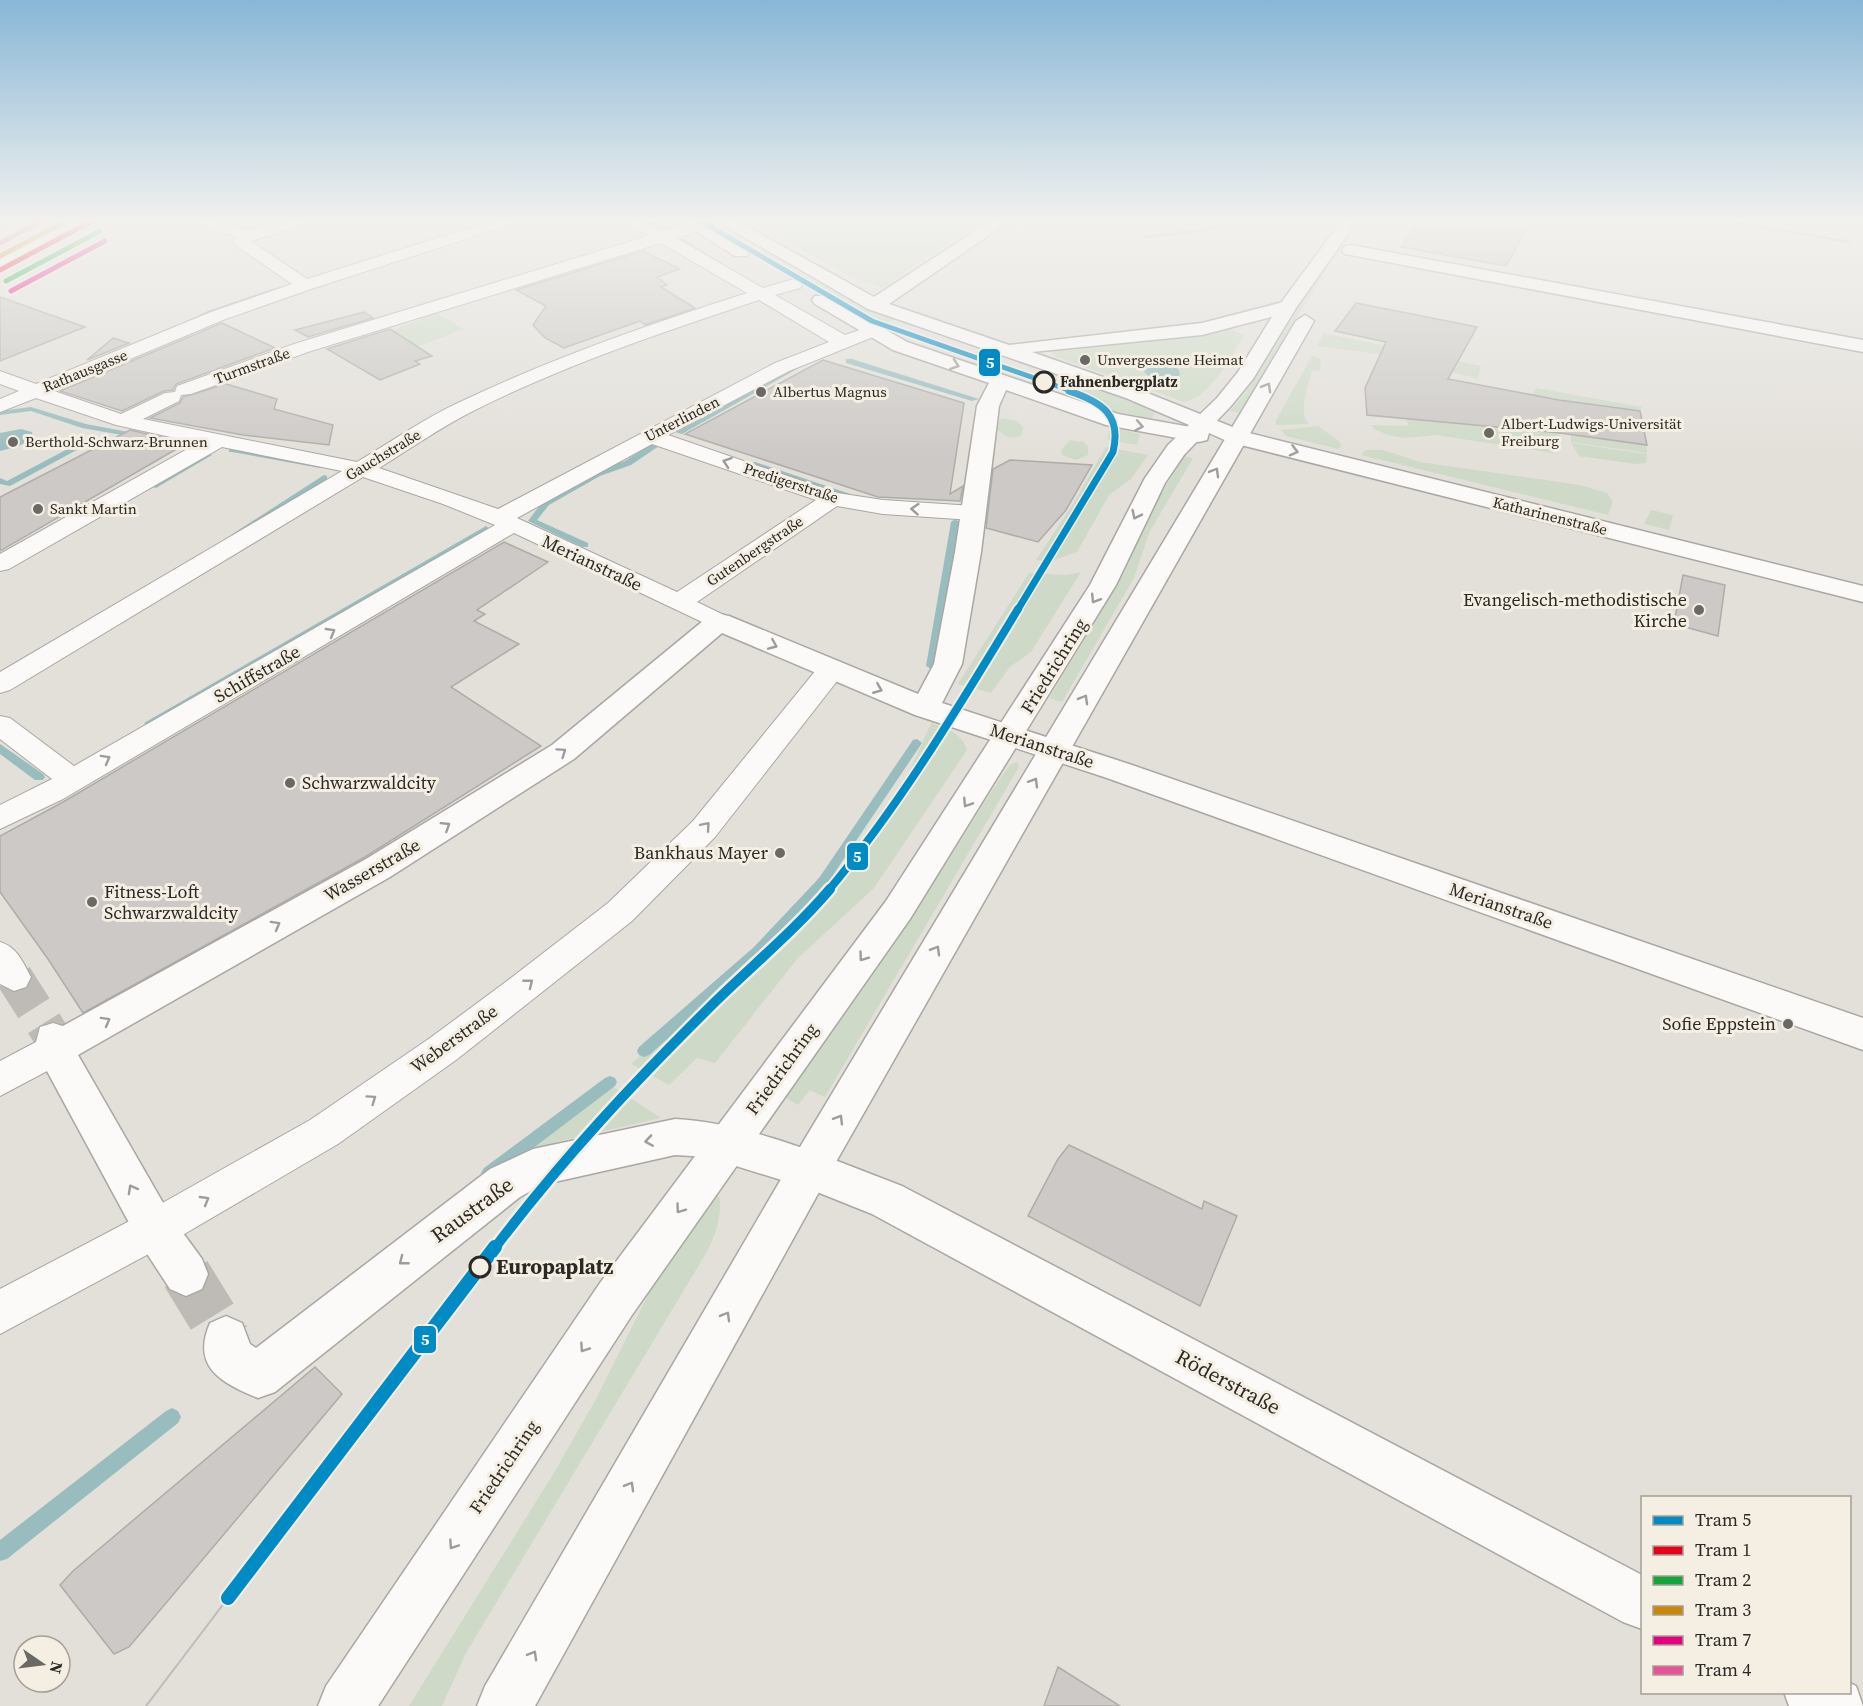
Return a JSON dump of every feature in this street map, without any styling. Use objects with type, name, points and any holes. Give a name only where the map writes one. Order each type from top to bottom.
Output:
[{"type":"street","name":"Rathausgasse","points":[[0,406],[217,316],[264,300]]},
{"type":"street","name":"Turmstraße","points":[[123,421],[178,394],[301,348],[459,300]]},
{"type":"street","name":"Gauchstraße","points":[[0,684],[465,406],[524,381],[745,300]]},
{"type":"street","points":[[766,300],[841,341]]},
{"type":"street","points":[[820,300],[879,335],[996,387],[1123,423],[1197,429],[1237,437]]},
{"type":"street","points":[[865,300],[875,305],[1133,394],[1197,429]]},
{"type":"street","points":[[875,305],[883,300]]},
{"type":"street","name":"Friedrichring","points":[[346,1706],[616,1299],[898,910],[1010,736],[1103,585],[1153,483],[1176,450],[1224,402],[1246,375],[1293,300]]},
{"type":"street","points":[[1616,300],[1863,346]]},
{"type":"street","points":[[505,1706],[809,1170],[1315,305]]},
{"type":"street","points":[[1000,349],[1202,330],[1287,307]]},
{"type":"street","name":"Unterlinden","points":[[505,522],[650,436],[782,368],[841,341],[879,335]]},
{"type":"street","name":"Merianstraße","points":[[0,377],[84,405],[123,421],[360,469],[442,496],[505,522],[719,622],[925,708],[1054,750],[1863,1034]]},
{"type":"street","points":[[925,708],[948,664],[973,513],[981,441],[996,387]]},
{"type":"street","name":"Predigerstraße","points":[[650,436],[833,499],[883,507],[973,513]]},
{"type":"street","name":"Katharinenstraße","points":[[1237,437],[1863,594]]},
{"type":"street","points":[[0,564],[224,442]]},
{"type":"street","name":"Gutenbergstraße","points":[[678,603],[833,499]]},
{"type":"street","name":"Schiffstraße","points":[[0,818],[358,616],[505,522]]},
{"type":"street","name":"Wasserstraße","points":[[0,1080],[54,1043],[378,868],[563,752],[719,622]]},
{"type":"street","name":"Weberstraße","points":[[0,1312],[155,1229],[324,1132],[443,1049],[620,912],[704,829],[831,670]]},
{"type":"street","points":[[0,725],[72,779]]},
{"type":"street","points":[[54,1043],[155,1229],[186,1274]]},
{"type":"street","name":"Raustraße","points":[[226,1339],[229,1358],[258,1375],[505,1183],[533,1168],[675,1137],[707,1139],[809,1170]]},
{"type":"street","name":"Röderstraße","points":[[809,1170],[887,1200],[1641,1602]]},
{"type":"street","points":[[1815,1694],[1836,1706]]},
{"type":"green space","points":[[829,300],[863,300],[897,318],[878,328]]},
{"type":"green space","points":[[1303,300],[1308,300],[1239,413],[1230,411],[1246,392]]},
{"type":"green space","points":[[437,313],[463,329],[389,358],[362,342]]},
{"type":"green space","name":"Fahnenbergplatz","points":[[1232,329],[1244,336],[1226,365],[1203,392],[1184,402],[1056,357],[1051,351],[1163,340]]},
{"type":"green space","points":[[1324,333],[1481,366],[1478,379],[1385,355],[1317,346]]},
{"type":"green space","points":[[1312,356],[1321,359],[1320,371],[1312,370],[1305,398],[1304,413],[1309,424],[1277,425],[1275,422]]},
{"type":"green space","points":[[1086,381],[1157,411],[1150,420],[1106,410],[1064,396]]},
{"type":"green space","points":[[1536,388],[1642,407],[1640,411],[1532,395]]},
{"type":"green space","points":[[1002,418],[1017,421],[1023,427],[1022,435],[1012,437],[1000,432],[997,429]]},
{"type":"green space","points":[[1405,418],[1560,433],[1560,440],[1554,453],[1436,435],[1405,438],[1388,435],[1374,429],[1371,425],[1409,426]]},
{"type":"green space","points":[[1318,426],[1340,442],[1341,447],[1338,449],[1286,436],[1281,430]]},
{"type":"green space","points":[[1109,427],[1140,434],[1137,445],[1108,440]]},
{"type":"green space","points":[[1571,435],[1646,445],[1647,453],[1571,442]]},
{"type":"green space","points":[[1070,440],[1084,442],[1088,447],[1088,455],[1076,460],[1062,455],[1061,450]]},
{"type":"green space","points":[[1571,443],[1647,454],[1646,463],[1635,464],[1579,456]]},
{"type":"green space","points":[[1106,447],[1148,455],[1131,479],[1109,495],[1077,552],[1052,561],[1036,560],[1073,504]]},
{"type":"green space","points":[[1366,450],[1383,450],[1420,462],[1580,485],[1607,493],[1613,501],[1608,515],[1361,455]]},
{"type":"green space","points":[[1184,456],[1193,458],[1150,531],[1134,578],[1062,702],[1049,698],[1123,575],[1150,513]]},
{"type":"green space","points":[[1651,510],[1673,515],[1669,530],[1644,524]]},
{"type":"green space","points":[[1081,572],[1031,652],[1010,667],[991,693],[958,684],[1029,573],[1067,575]]},
{"type":"green space","points":[[931,723],[957,735],[967,750],[874,888],[797,959],[715,1063],[697,1058],[669,1085],[631,1064],[775,935],[841,866],[899,789]]},
{"type":"green space","points":[[1018,762],[1019,767],[825,1097],[810,1090],[798,1105],[783,1096],[915,912],[997,783],[1010,765]]},
{"type":"green space","points":[[610,1085],[661,1118],[560,1141],[527,1156],[524,1152]]},
{"type":"green space","points":[[714,1193],[720,1198],[718,1221],[705,1255],[466,1653],[442,1706],[409,1706],[555,1471],[596,1399],[660,1271]]},
{"type":"water","points":[[1154,364],[1174,366],[1179,370],[1180,375],[1166,380],[1151,377],[1144,371]]},
{"type":"water","name":"Berthold-Schwarz-Brunnen","points":[[21,429],[32,432],[33,438],[19,446],[0,451],[0,433]]},
{"type":"building","points":[[0,300],[7,300],[85,327],[0,361]]},
{"type":"building","points":[[534,300],[681,300],[695,308],[645,325],[640,321],[564,348],[545,338],[533,325],[546,306]]},
{"type":"building","points":[[1356,303],[1477,327],[1448,379],[1559,400],[1640,411],[1647,445],[1560,433],[1367,415],[1365,388],[1386,342],[1335,331]]},
{"type":"building","points":[[364,312],[373,318],[308,337],[295,330]]},
{"type":"building","points":[[222,323],[275,348],[176,384],[173,390],[164,391],[122,411],[60,391]]},
{"type":"building","points":[[390,329],[432,356],[415,361],[420,364],[380,380],[327,349]]},
{"type":"building","points":[[113,338],[129,343],[87,360]]},
{"type":"building","points":[[823,360],[964,403],[950,494],[963,486],[960,501],[878,497],[685,434]]},
{"type":"building","points":[[226,384],[277,399],[274,409],[333,425],[329,445],[243,435],[150,418],[180,403],[183,397]]},
{"type":"building","name":"Sankt Martin","points":[[130,430],[187,443],[0,551],[0,497]]},
{"type":"building","points":[[1010,460],[1092,465],[1066,510],[1038,542],[986,528],[993,469]]},
{"type":"building","name":"Schwarzwaldcity","points":[[504,542],[548,562],[477,610],[485,614],[474,621],[519,644],[451,687],[541,746],[365,857],[83,1013],[0,892],[0,836],[63,802]]},
{"type":"building","name":"Evangelisch-methodistische Kirche","points":[[1683,575],[1725,585],[1718,636],[1674,624]]},
{"type":"building","points":[[1069,1145],[1202,1209],[1204,1201],[1237,1216],[1200,1306],[1028,1216],[1058,1159]]},
{"type":"building","points":[[315,1367],[342,1394],[129,1647],[114,1654],[60,1585],[73,1571]]},
{"type":"building","points":[[1058,1667],[1120,1706],[1044,1706]]},
{"type":"waterway","points":[[185,324],[210,312],[247,300]]},
{"type":"waterway","points":[[849,361],[975,399]]},
{"type":"waterway","points":[[679,432],[802,364]]},
{"type":"waterway","points":[[0,413],[31,409],[85,426],[139,436]]},
{"type":"waterway","points":[[585,545],[532,521],[546,503],[597,474],[628,463],[658,444]]},
{"type":"waterway","points":[[0,481],[7,484],[82,445]]},
{"type":"waterway","points":[[232,450],[320,466]]},
{"type":"waterway","points":[[153,486],[208,455]]},
{"type":"waterway","points":[[752,464],[858,498]]},
{"type":"waterway","points":[[235,535],[324,478]]},
{"type":"waterway","points":[[931,666],[955,522]]},
{"type":"waterway","points":[[149,723],[486,529]]},
{"type":"waterway","points":[[644,1051],[759,951],[823,881],[917,743]]},
{"type":"waterway","points":[[0,748],[39,777]]},
{"type":"waterway","points":[[489,1173],[610,1082]]},
{"type":"waterway","points":[[0,1552],[172,1417]]},
{"type":"tunnel","points":[[14,977],[53,1038]]},
{"type":"tunnel","points":[[186,1274],[226,1339]]},
{"type":"tram line","name":"5","points":[[228,1598],[548,1178],[611,1107],[717,1000],[808,915],[872,839],[966,695],[1113,452],[1116,433],[1112,418],[1101,406],[1085,396],[872,321],[835,300]]},
{"type":"tram line","points":[[146,1706],[228,1598]]},
{"type":"place","name":"Unvergessene Heimat","points":[[1085,360]]},
{"type":"place","name":"Fahnenbergplatz","points":[[1044,382]]},
{"type":"place","name":"Albertus Magnus","points":[[761,392]]},
{"type":"place","name":"Albert-Ludwigs-Universität Freiburg","points":[[1489,433]]},
{"type":"place","name":"Berthold-Schwarz-Brunnen","points":[[13,442]]},
{"type":"place","name":"Sankt Martin","points":[[38,509]]},
{"type":"place","name":"Evangelisch-methodistische Kirche","points":[[1699,610]]},
{"type":"place","name":"Schwarzwaldcity","points":[[290,783]]},
{"type":"place","name":"Bankhaus Mayer","points":[[780,853]]},
{"type":"place","name":"Fitness-Loft Schwarzwaldcity","points":[[92,902]]},
{"type":"place","name":"Sofie Eppstein","points":[[1788,1024]]},
{"type":"place","name":"Europaplatz","points":[[480,1267]]}]
